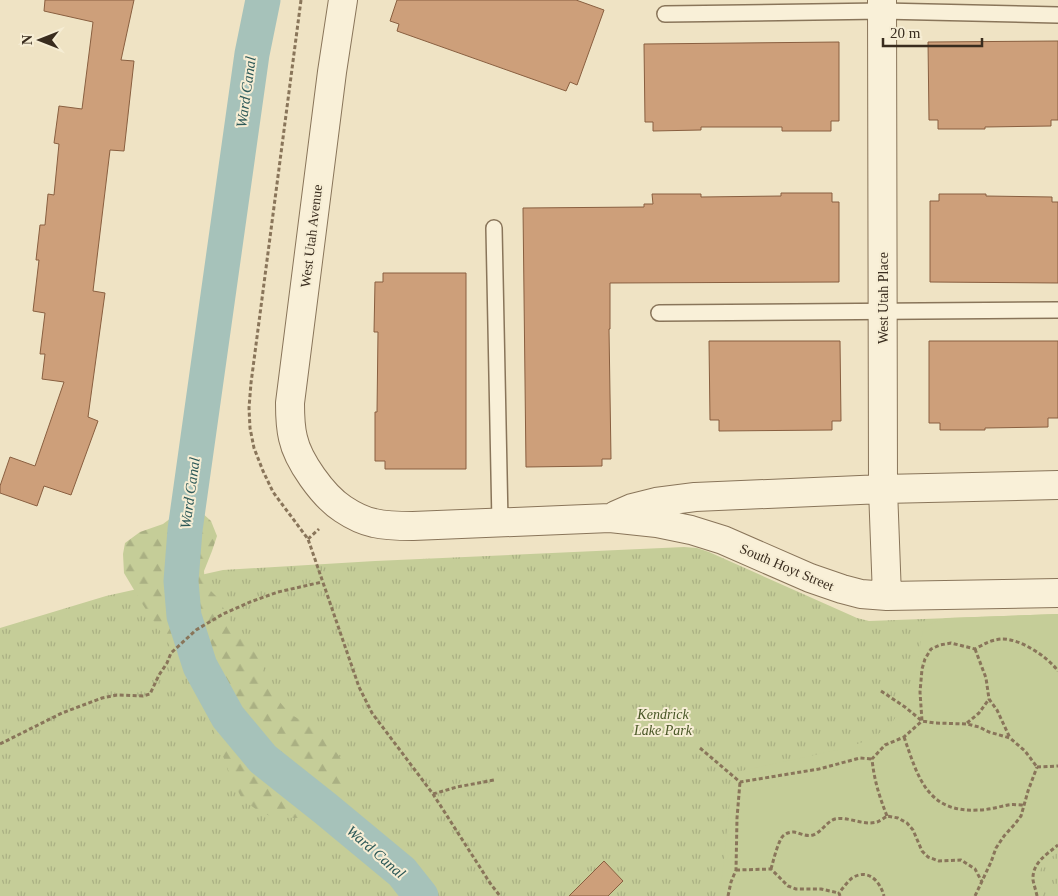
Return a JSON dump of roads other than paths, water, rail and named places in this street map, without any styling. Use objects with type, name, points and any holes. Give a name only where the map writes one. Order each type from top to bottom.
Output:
[{"type":"street","name":"West Utah Avenue","points":[[307,469],[298,454],[293,438],[290,403],[343,0]]},
{"type":"street","name":"West Utah Place","points":[[882,5],[883,489],[887,596]]},
{"type":"street","name":"South Hoyt Street","points":[[307,469],[330,498],[342,508],[374,523],[390,526],[610,518],[656,523],[691,530],[723,540],[810,578],[861,594],[887,596],[1058,593]]},
{"type":"street","name":"South Hoyt Street","points":[[610,518],[632,508],[656,502],[695,497],[883,489],[1058,485]]},
{"type":"lane","points":[[665,14],[882,5],[1058,15]]},
{"type":"lane","points":[[494,228],[500,522]]},
{"type":"lane","points":[[659,313],[1058,310]]},
{"type":"waterway","name":"Ward Canal","points":[[263,0],[252,54],[185,530],[181,581],[184,616],[200,666],[228,717],[263,759],[402,872],[421,896]]},
{"type":"park label","name":"Kendrick Lake Park","points":[[663,722]]}]
